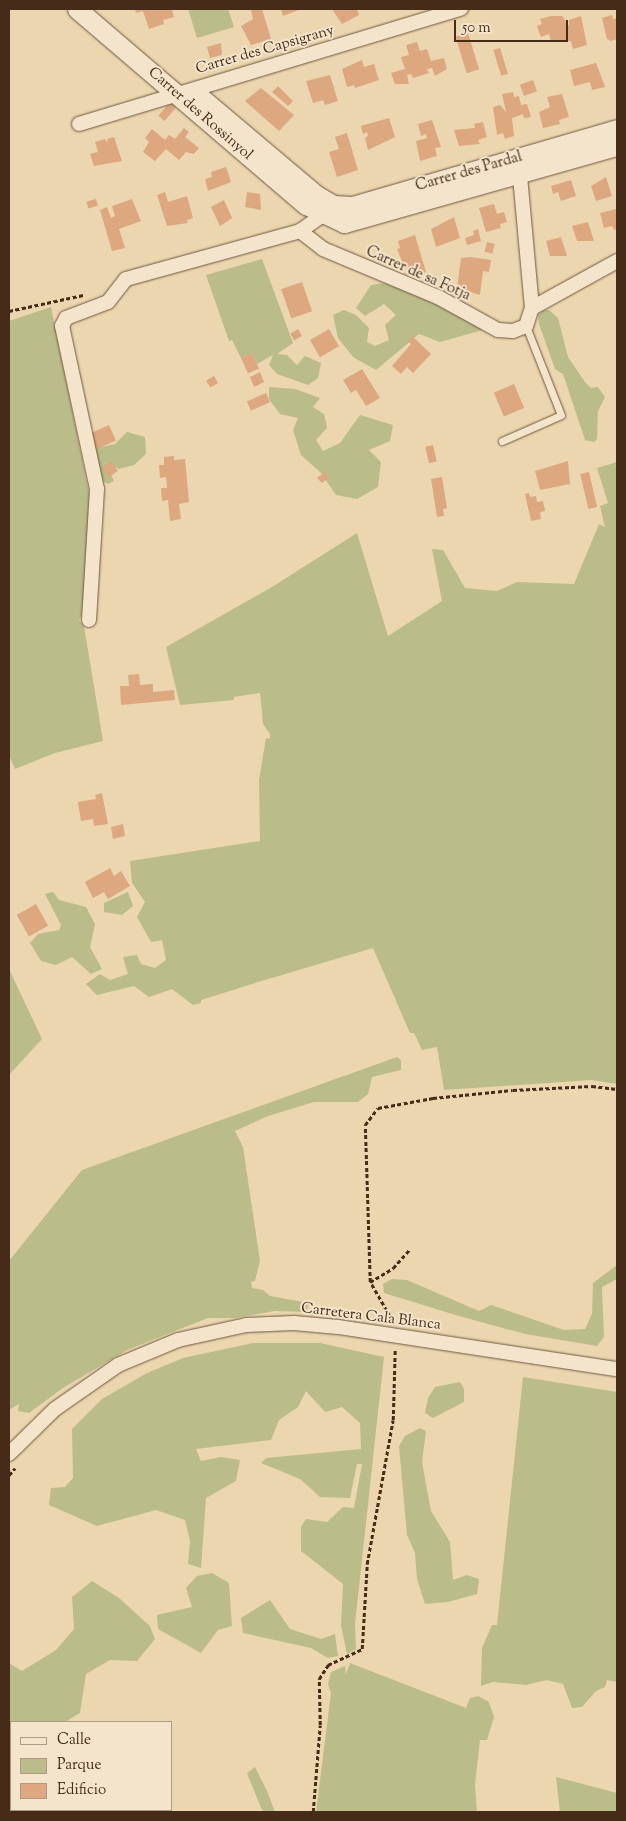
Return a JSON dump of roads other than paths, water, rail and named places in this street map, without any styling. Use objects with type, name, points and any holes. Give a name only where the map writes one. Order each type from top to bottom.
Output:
[{"type":"street","name":"Carrer des Rossinyol","points":[[77,9],[183,91]]},
{"type":"street","name":"Carrer des Rossinyol","points":[[96,9],[306,205],[329,211]]},
{"type":"street","name":"Carrer des Capsigrany","points":[[79,124],[183,91],[461,9]]},
{"type":"street","name":"Carrer des Pardal","points":[[329,211],[344,223],[520,165],[617,129]]},
{"type":"street","name":"Carrer des Pardal","points":[[520,165],[617,146]]},
{"type":"street","points":[[520,165],[532,308],[526,326]]},
{"type":"street","points":[[89,620],[98,489],[62,326],[66,318],[108,302],[126,279],[300,231],[329,211]]},
{"type":"street","name":"Carrer de sa Fotja","points":[[300,231],[324,249],[438,297],[498,330],[512,331],[526,326]]},
{"type":"street","points":[[532,308],[617,260]]},
{"type":"street","name":"Carretera Cala Blanca","points":[[14,1458],[55,1409],[118,1365],[178,1340],[246,1325],[294,1323],[397,1343],[617,1370]]},
{"type":"lane","points":[[502,441],[561,415],[526,326]]}]
